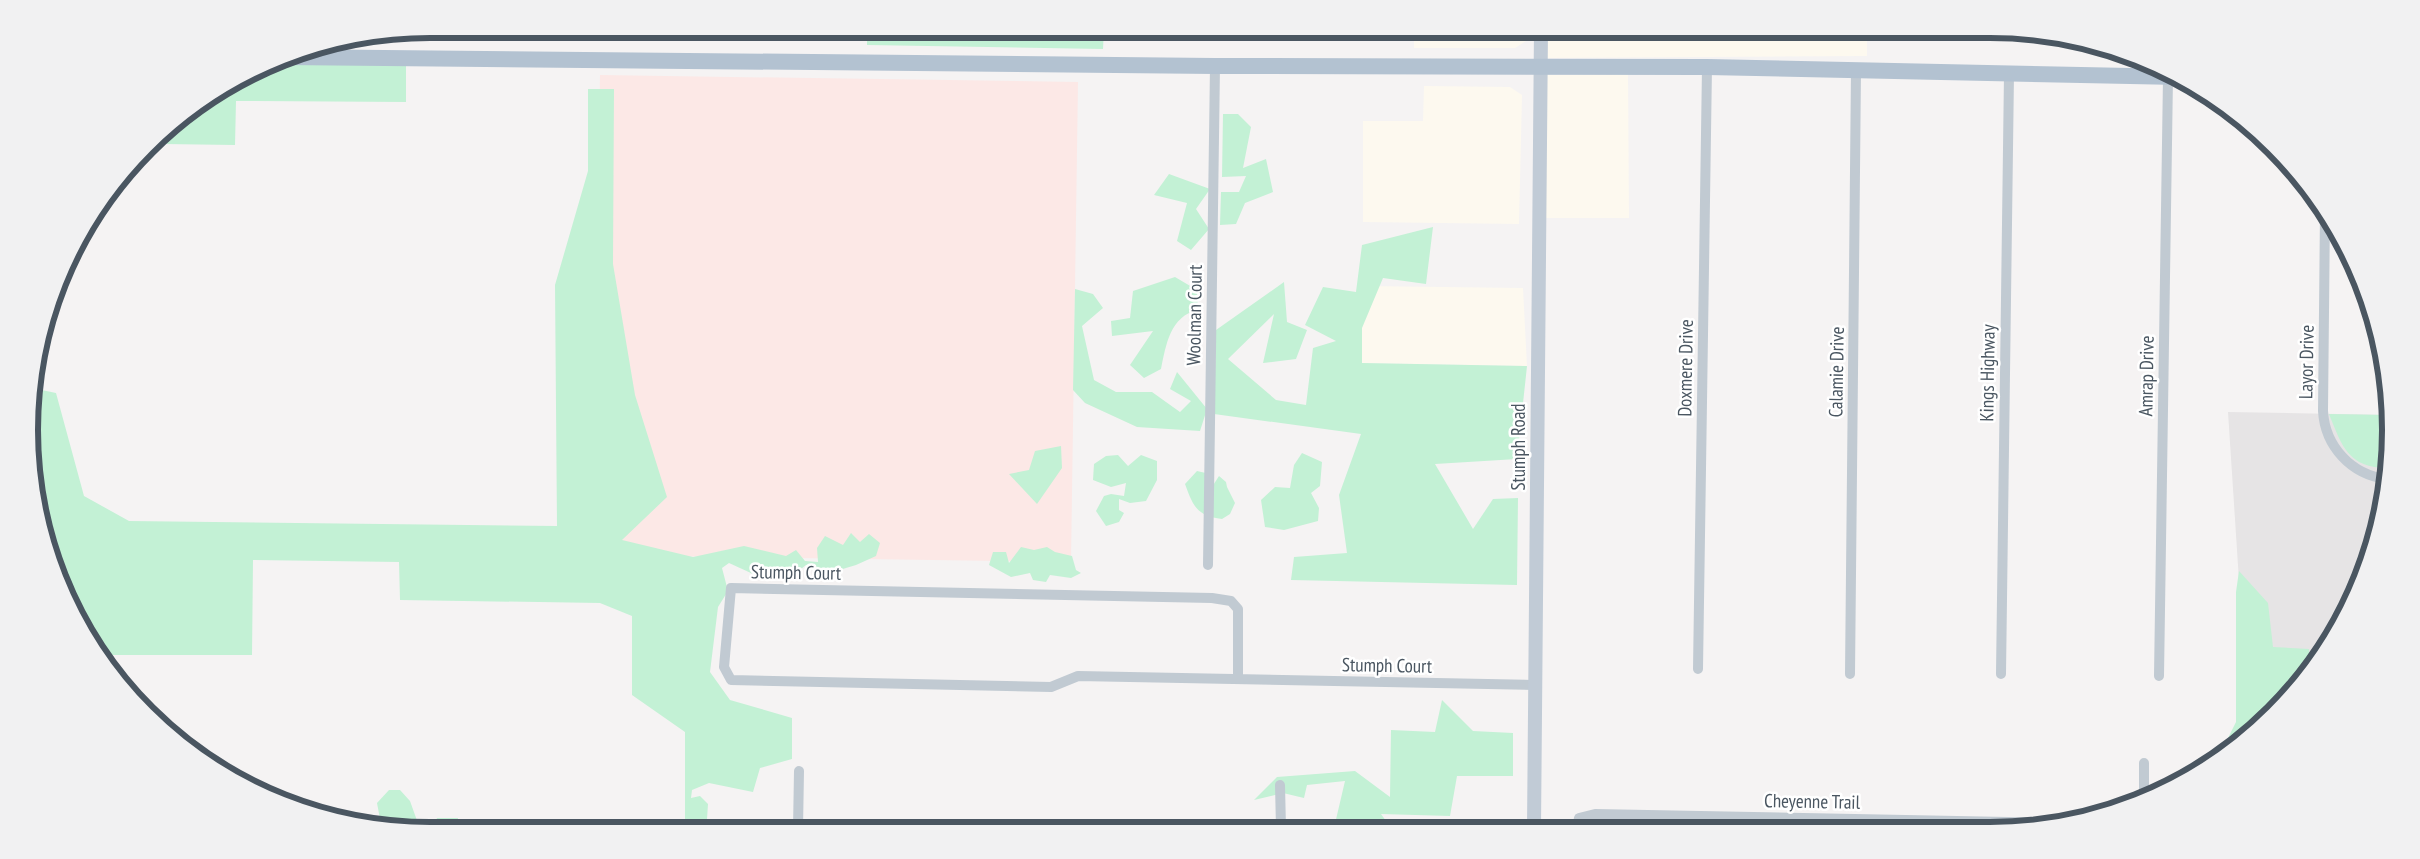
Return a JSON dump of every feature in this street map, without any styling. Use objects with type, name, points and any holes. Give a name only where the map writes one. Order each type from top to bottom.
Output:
[{"type":"main road","name":"Stumph Road","points":[[1534,822],[1541,38]]},
{"type":"main road","points":[[306,57],[1215,66],[1707,67],[2161,77]]},
{"type":"street","name":"Woolman Court","points":[[1208,565],[1215,66]]},
{"type":"street","name":"Doxmere Drive","points":[[1698,669],[1707,67]]},
{"type":"street","name":"Calamie Drive","points":[[1850,674],[1856,70]]},
{"type":"street","name":"Kings Highway","points":[[2001,674],[2009,74]]},
{"type":"street","name":"Amrap Drive","points":[[2159,676],[2173,83]]},
{"type":"street","name":"Layor Drive","points":[[2325,226],[2323,411],[2325,428],[2331,442],[2347,463],[2361,472],[2379,477]]},
{"type":"street","name":"Stumph Court","points":[[1238,679],[1238,609],[1231,601],[1212,598],[730,588],[724,667],[731,680],[1052,687],[1078,676],[1536,685]]},
{"type":"street","points":[[2144,763],[2144,791]]},
{"type":"street","points":[[798,822],[799,772]]},
{"type":"street","points":[[1280,785],[1281,822]]},
{"type":"street","name":"Cheyenne Trail","points":[[1578,822],[1579,818],[1595,814],[1995,822]]},
{"type":"shaded area","points":[[1414,38],[1526,38],[1526,41],[1515,48],[1414,48]]},
{"type":"shaded area","points":[[1546,38],[1867,38],[1867,56],[1545,58]]},
{"type":"shaded area","points":[[1628,74],[1629,218],[1546,218],[1545,75]]},
{"type":"shaded area","points":[[600,75],[1078,82],[1071,562],[593,555]]},
{"type":"shaded area","points":[[1424,86],[1510,87],[1522,95],[1519,224],[1363,222],[1363,121],[1423,121]]},
{"type":"shaded area","points":[[1362,286],[1523,288],[1527,366],[1362,363]]},
{"type":"shaded area","points":[[2228,412],[2382,415],[2382,455],[2375,506],[2362,556],[2353,580],[2330,626],[2301,668],[2268,707],[2248,724]]},
{"type":"green space","points":[[867,38],[1104,38],[1103,49],[867,45]]},
{"type":"green space","points":[[1887,38],[2014,38],[2013,41],[1887,41]]},
{"type":"green space","points":[[284,65],[406,65],[406,102],[236,101],[235,145],[161,144],[191,119],[233,90]]},
{"type":"green space","points":[[588,89],[614,89],[613,264],[635,395],[667,497],[622,540],[693,557],[744,546],[786,556],[796,550],[805,561],[818,562],[817,548],[825,536],[843,545],[851,533],[860,542],[869,534],[880,543],[876,556],[856,565],[826,574],[818,567],[806,565],[786,577],[777,579],[750,573],[729,563],[722,568],[728,591],[718,607],[710,672],[730,700],[792,718],[792,759],[760,768],[753,792],[709,783],[692,790],[691,798],[700,796],[708,804],[707,819],[710,822],[685,822],[685,732],[632,695],[632,616],[600,603],[400,600],[399,562],[253,560],[252,655],[110,655],[90,626],[67,580],[62,567],[62,559],[59,559],[51,531],[45,506],[38,455],[40,390],[56,393],[84,496],[129,521],[557,526],[555,285],[588,171]]},
{"type":"green space","points":[[1223,114],[1238,114],[1251,127],[1243,168],[1266,159],[1273,192],[1245,203],[1236,224],[1220,225],[1221,192],[1239,192],[1246,176],[1222,177]]},
{"type":"green space","points":[[1169,174],[1210,189],[1196,209],[1209,229],[1191,250],[1177,241],[1187,203],[1154,195]]},
{"type":"green space","points":[[1433,227],[1426,284],[1383,278],[1362,328],[1362,363],[1527,366],[1517,459],[1435,464],[1473,529],[1493,499],[1518,498],[1517,585],[1291,580],[1294,557],[1347,553],[1339,495],[1361,434],[1214,414],[1216,330],[1284,282],[1287,322],[1307,330],[1296,359],[1263,363],[1274,314],[1228,359],[1276,400],[1306,405],[1313,348],[1336,341],[1305,325],[1323,287],[1356,292],[1362,245]]},
{"type":"green space","points":[[1175,277],[1197,290],[1198,310],[1181,318],[1175,325],[1165,350],[1161,369],[1144,378],[1130,365],[1153,331],[1112,336],[1111,321],[1130,318],[1133,291]]},
{"type":"green space","points":[[1075,289],[1093,294],[1103,308],[1082,326],[1094,380],[1116,392],[1152,392],[1180,412],[1191,401],[1170,389],[1177,372],[1207,409],[1200,431],[1137,427],[1085,403],[1073,390]]},
{"type":"green space","points":[[2329,414],[2382,415],[2381,467],[2364,464],[2355,459],[2348,453],[2338,436]]},
{"type":"green space","points":[[1061,446],[1062,468],[1037,504],[1009,474],[1029,470],[1035,451]]},
{"type":"green space","points":[[1302,453],[1322,462],[1320,486],[1311,493],[1319,508],[1318,521],[1284,530],[1265,527],[1261,500],[1275,487],[1290,488],[1294,465]]},
{"type":"green space","points":[[1118,455],[1128,466],[1141,455],[1157,461],[1157,480],[1146,501],[1130,503],[1119,499],[1119,510],[1124,513],[1119,522],[1106,526],[1096,511],[1104,496],[1111,494],[1124,496],[1126,483],[1111,487],[1093,480],[1094,464],[1106,456]]},
{"type":"green space","points":[[1197,471],[1210,474],[1212,487],[1219,476],[1226,482],[1235,503],[1230,514],[1222,519],[1214,518],[1197,509],[1185,484]]},
{"type":"green space","points":[[1021,547],[1034,550],[1047,547],[1055,552],[1072,556],[1076,570],[1081,573],[1071,578],[1050,575],[1046,582],[1033,580],[1030,573],[1011,577],[989,565],[993,552],[1006,552],[1009,563]]},
{"type":"green space","points":[[2239,571],[2268,603],[2273,647],[2309,649],[2309,657],[2268,707],[2226,742],[2236,722],[2236,592]]},
{"type":"green space","points":[[1442,700],[1473,731],[1513,733],[1513,776],[1457,776],[1450,816],[1381,814],[1387,822],[1335,822],[1345,781],[1307,785],[1304,798],[1283,793],[1254,800],[1277,777],[1355,771],[1390,797],[1391,730],[1435,732]]},
{"type":"green space","points":[[389,790],[400,790],[410,801],[417,822],[380,818],[377,803]]},
{"type":"green space","points":[[437,818],[458,818],[458,822],[435,822]]}]
